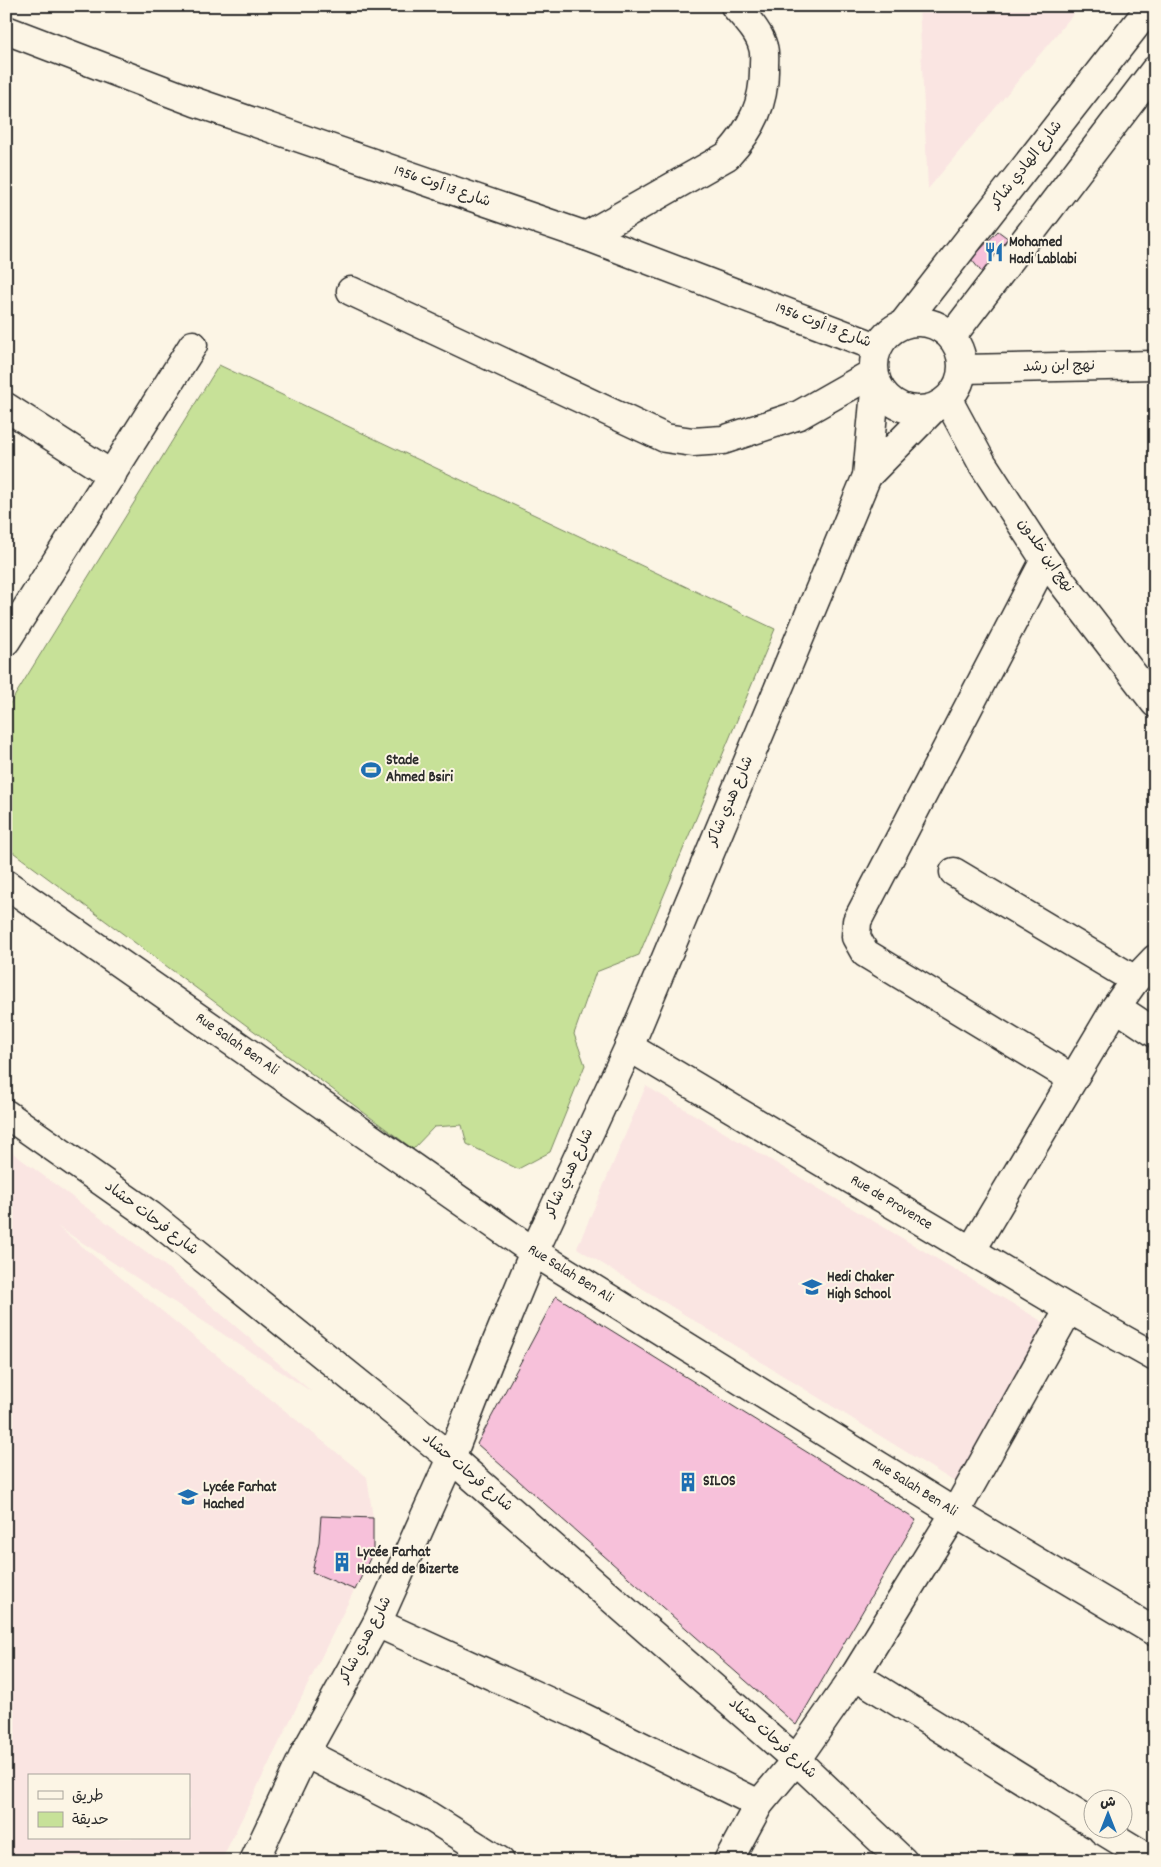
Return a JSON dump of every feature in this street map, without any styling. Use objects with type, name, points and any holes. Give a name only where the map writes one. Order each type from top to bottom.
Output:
[{"type":"street","points":[[586,236],[727,156],[743,139],[756,116],[762,94],[763,47],[753,28],[735,6]]},
{"type":"street","name":"شارع الهادي شاكر","points":[[903,324],[1151,6]]},
{"type":"street","name":"شارع 13 أوت 1956","points":[[6,30],[194,102],[586,236],[877,347]]},
{"type":"street","points":[[952,336],[1155,70]]},
{"type":"street","points":[[351,291],[665,438],[693,442],[723,440],[799,415],[875,377]]},
{"type":"street","points":[[920,322],[937,326],[952,336],[960,352],[963,369],[959,386],[867,476],[875,377],[874,360],[877,347],[888,333],[903,324],[920,322]]},
{"type":"street","points":[[6,641],[193,345]]},
{"type":"street","name":"نهج ابن رشد","points":[[963,369],[1155,365]]},
{"type":"street","points":[[875,377],[885,396],[899,407],[916,411],[941,404]]},
{"type":"street","name":"نهج ابن خلدون","points":[[941,404],[1045,560],[1155,703]]},
{"type":"street","points":[[6,407],[112,475]]},
{"type":"street","name":"شارع هدي شاكر","points":[[254,1861],[305,1753],[377,1623],[451,1458],[534,1252],[629,1046],[867,476]]},
{"type":"street","points":[[1045,560],[857,921],[856,937],[865,953],[1073,1079]]},
{"type":"street","points":[[954,872],[1135,980]]},
{"type":"street","name":"Rue Salah Ben Ali","points":[[6,884],[534,1252],[955,1513],[1155,1632]]},
{"type":"street","points":[[971,1251],[1116,1007],[1135,980],[1155,959]]},
{"type":"street","points":[[1116,1007],[1155,1034]]},
{"type":"street","name":"Rue de Provence","points":[[629,1046],[1069,1309],[1155,1357]]},
{"type":"street","name":"شارع فرحات حشاد","points":[[6,1114],[151,1216],[451,1458],[796,1760],[895,1858]]},
{"type":"street","points":[[728,1861],[758,1804],[796,1760],[855,1675],[955,1513],[1069,1309]]},
{"type":"street","points":[[377,1623],[578,1715],[758,1804]]},
{"type":"street","points":[[855,1675],[1084,1818]]},
{"type":"street","points":[[305,1753],[429,1816],[500,1861]]},
{"type":"street","points":[[1118,1840],[1153,1861]]},
{"type":"shaded area","points":[[919,6],[1080,6],[928,189]]},
{"type":"shaded area","name":"Hedi Chaker High School","points":[[646,1086],[1050,1326],[958,1484],[577,1248]]},
{"type":"shaded area","name":"Lycée Farhat Hached","points":[[6,1148],[164,1265],[312,1392],[57,1226],[367,1477],[373,1518],[373,1552],[221,1861],[6,1861]]},
{"type":"green space","points":[[219,365],[775,629],[639,955],[596,972],[574,1034],[585,1065],[550,1152],[518,1169],[467,1144],[462,1125],[434,1127],[413,1149],[6,847],[6,710]]},
{"type":"building","name":"Mohamed Hadi Lablabi","points":[[998,231],[1017,245],[988,280],[971,259]]},
{"type":"building","name":"SILOS","points":[[556,1296],[916,1520],[796,1725],[477,1444]]},
{"type":"building","name":"Lycée Farhat Hached de Bizerte","points":[[321,1516],[373,1518],[373,1552],[355,1590],[312,1572],[319,1542]]},
{"type":"place","name":"Mohamed Hadi Lablabi","points":[[994,252]]},
{"type":"place","name":"Stade Ahmed Bsiri","points":[[371,770]]},
{"type":"place","name":"Hedi Chaker High School","points":[[812,1287]]},
{"type":"place","name":"SILOS","points":[[688,1482]]},
{"type":"place","name":"Lycée Farhat Hached","points":[[188,1497]]},
{"type":"place","name":"Lycée Farhat Hached de Bizerte","points":[[342,1562]]}]
